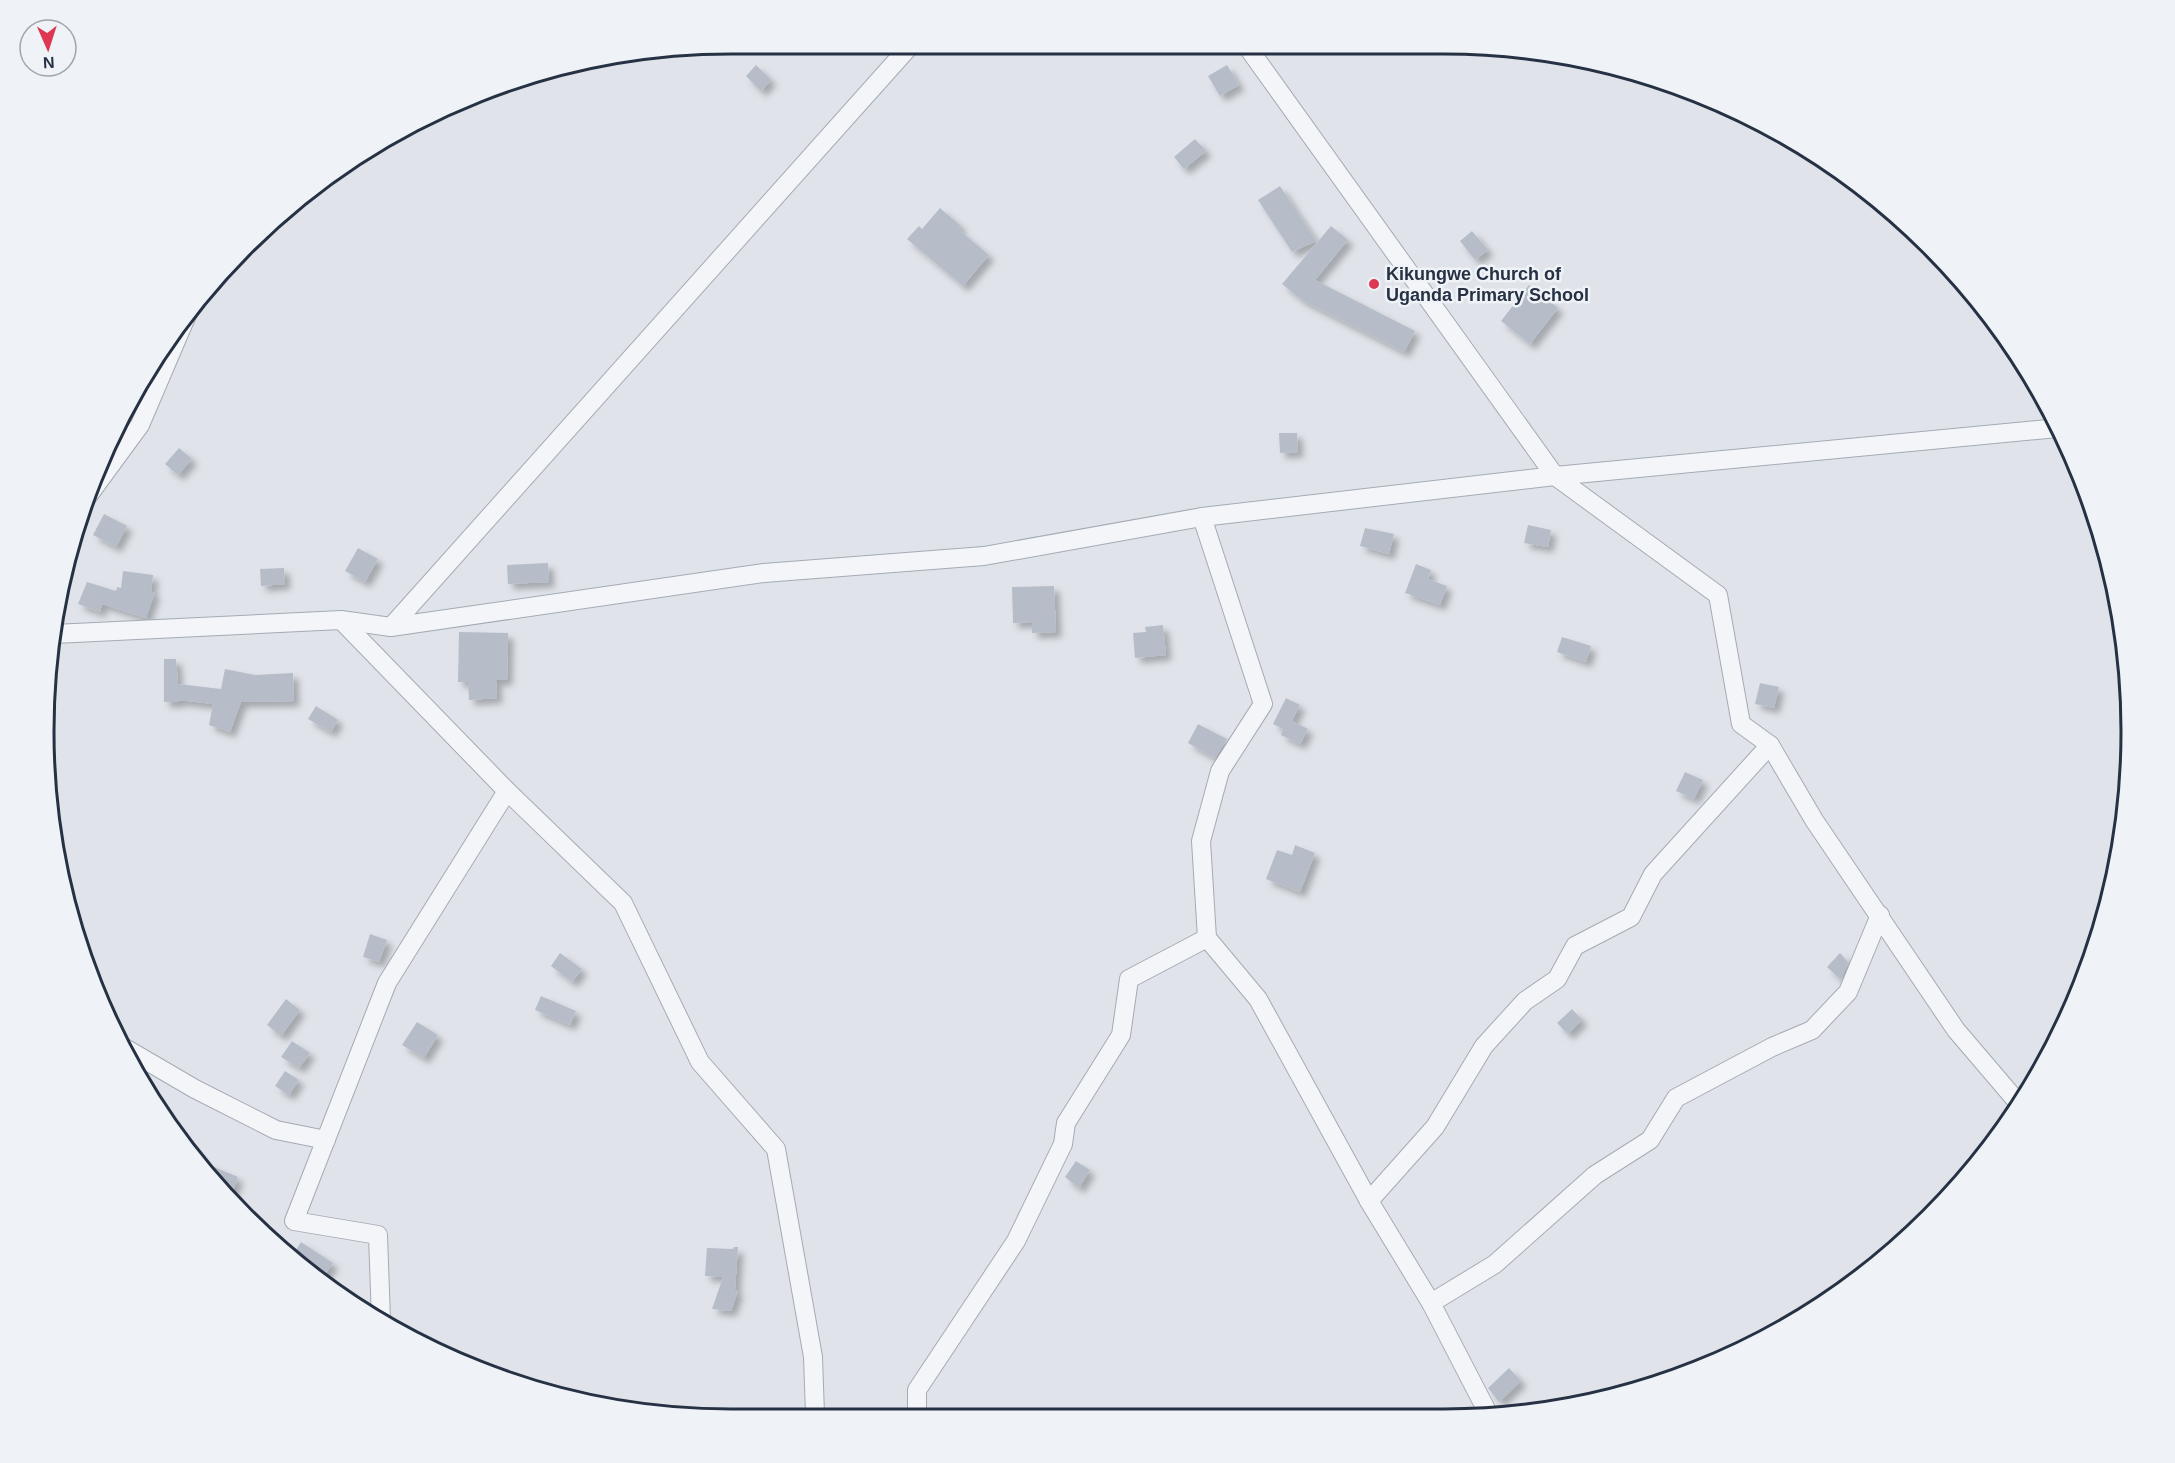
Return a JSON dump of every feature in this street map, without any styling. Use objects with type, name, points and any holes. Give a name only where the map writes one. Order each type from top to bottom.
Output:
[{"type":"street","points":[[391,627],[903,54]]},
{"type":"street","points":[[1252,54],[1555,476],[1718,595],[1741,724],[1770,745],[1814,820],[1956,1030],[2013,1097]]},
{"type":"street","points":[[107,470],[140,425],[173,349]]},
{"type":"street","points":[[61,634],[341,620],[391,627],[764,573],[984,556],[1202,517],[1555,476],[2049,429]]},
{"type":"street","points":[[1202,517],[1263,704],[1220,771],[1201,841],[1207,938],[1257,999],[1369,1201],[1431,1303],[1485,1408]]},
{"type":"street","points":[[341,620],[507,791],[623,903],[700,1062],[776,1149],[813,1357],[815,1409]]},
{"type":"street","points":[[1369,1201],[1435,1127],[1484,1046],[1525,1000],[1557,979],[1575,946],[1631,917],[1653,874],[1770,745]]},
{"type":"street","points":[[381,1311],[378,1235],[294,1221],[387,983],[507,791]]},
{"type":"street","points":[[1431,1303],[1495,1264],[1595,1175],[1650,1140],[1676,1098],[1772,1047],[1812,1030],[1848,992],[1880,915]]},
{"type":"street","points":[[917,1409],[917,1390],[1016,1241],[1064,1144],[1066,1123],[1121,1035],[1129,979],[1207,938]]},
{"type":"street","points":[[137,1055],[195,1089],[276,1131],[326,1140]]},
{"type":"building","points":[[756,65],[771,80],[761,91],[746,76]]},
{"type":"building","points":[[1227,65],[1239,85],[1220,96],[1208,76]]},
{"type":"building","points":[[1195,139],[1206,151],[1184,169],[1174,157]]},
{"type":"building","points":[[1280,186],[1316,241],[1292,252],[1258,200]]},
{"type":"building","points":[[940,208],[961,226],[958,229],[989,255],[963,286],[907,239],[919,226],[922,229]]},
{"type":"building","points":[[1331,226],[1348,240],[1315,280],[1415,331],[1404,352],[1302,300],[1282,284]]},
{"type":"building","points":[[1472,231],[1488,250],[1475,260],[1460,241]]},
{"type":"building","points":[[1529,285],[1558,308],[1530,344],[1501,321]]},
{"type":"building","points":[[1279,433],[1297,433],[1298,452],[1280,453]]},
{"type":"building","points":[[179,448],[192,459],[178,475],[165,464]]},
{"type":"building","points":[[104,514],[127,526],[116,547],[93,535]]},
{"type":"building","points":[[1528,525],[1551,530],[1548,547],[1524,543]]},
{"type":"building","points":[[1365,528],[1394,534],[1389,554],[1360,546]]},
{"type":"building","points":[[358,548],[378,559],[365,582],[345,571]]},
{"type":"building","points":[[548,563],[549,582],[508,584],[507,565]]},
{"type":"building","points":[[1416,564],[1431,570],[1428,579],[1447,586],[1440,605],[1405,593]]},
{"type":"building","points":[[284,568],[285,584],[261,586],[260,569]]},
{"type":"building","points":[[123,571],[153,575],[151,592],[155,592],[146,618],[102,604],[100,612],[78,604],[87,582],[116,591],[117,587],[121,588]]},
{"type":"building","points":[[1054,586],[1056,632],[1032,633],[1032,622],[1013,623],[1012,587]]},
{"type":"building","points":[[1163,625],[1166,655],[1135,658],[1133,633],[1146,632],[1145,627]]},
{"type":"building","points":[[459,632],[508,633],[507,680],[496,680],[497,698],[469,700],[468,682],[458,682]]},
{"type":"building","points":[[1562,637],[1591,646],[1586,662],[1557,652]]},
{"type":"building","points":[[164,659],[176,659],[178,684],[221,689],[225,669],[255,675],[293,673],[294,701],[241,702],[230,732],[209,725],[213,704],[179,700],[179,702],[164,702]]},
{"type":"building","points":[[1760,683],[1779,687],[1774,708],[1755,704]]},
{"type":"building","points":[[1286,698],[1300,705],[1292,721],[1308,729],[1300,744],[1281,735],[1283,729],[1273,724]]},
{"type":"building","points":[[316,706],[338,720],[331,732],[308,719]]},
{"type":"building","points":[[1198,724],[1227,739],[1215,758],[1188,743]]},
{"type":"building","points":[[1685,772],[1703,780],[1694,799],[1676,791]]},
{"type":"building","points":[[1295,845],[1315,853],[1300,892],[1266,879],[1277,850],[1292,855]]},
{"type":"building","points":[[370,934],[387,940],[379,962],[363,957]]},
{"type":"building","points":[[560,953],[582,969],[572,982],[551,966]]},
{"type":"building","points":[[1840,953],[1848,962],[1841,980],[1827,967]]},
{"type":"building","points":[[541,996],[576,1011],[570,1025],[535,1010]]},
{"type":"building","points":[[286,999],[300,1010],[281,1036],[267,1025]]},
{"type":"building","points":[[1572,1009],[1582,1020],[1568,1034],[1557,1023]]},
{"type":"building","points":[[417,1022],[438,1035],[424,1058],[402,1045]]},
{"type":"building","points":[[292,1041],[310,1053],[299,1068],[281,1057]]},
{"type":"building","points":[[285,1071],[299,1080],[289,1095],[275,1086]]},
{"type":"building","points":[[1076,1161],[1090,1170],[1079,1188],[1065,1177]]},
{"type":"building","points":[[212,1166],[238,1177],[233,1190]]},
{"type":"building","points":[[301,1242],[333,1263],[326,1274],[296,1250]]},
{"type":"building","points":[[738,1247],[735,1290],[738,1291],[731,1311],[712,1309],[723,1277],[705,1276],[707,1248],[733,1249]]},
{"type":"building","points":[[1509,1368],[1521,1381],[1499,1402],[1488,1388]]},
{"type":"place","name":"Kikungwe Church of Uganda Primary School","points":[[1374,284]]}]
